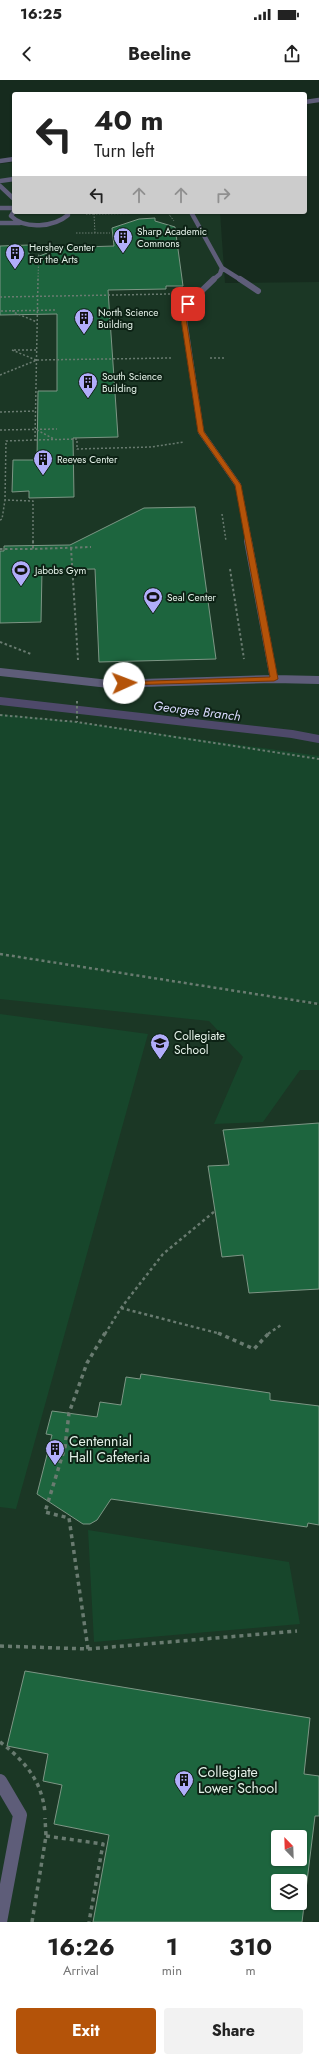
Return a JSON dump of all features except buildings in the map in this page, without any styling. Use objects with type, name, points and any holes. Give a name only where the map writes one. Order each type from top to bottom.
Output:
[{"type":"street","points":[[307,102],[319,100]]},
{"type":"street","points":[[0,161],[12,159]]},
{"type":"street","points":[[0,181],[12,180]]},
{"type":"street","points":[[0,186],[12,197]]},
{"type":"street","points":[[0,208],[12,208]]},
{"type":"street","points":[[12,214],[12,219],[23,223]]},
{"type":"street","points":[[0,223],[40,225],[56,223],[66,218],[67,214]]},
{"type":"street","points":[[193,214],[222,268],[258,291]]},
{"type":"street","points":[[222,268],[220,274],[183,312],[201,432],[238,485],[274,679]]},
{"type":"street","points":[[0,672],[109,684],[274,679],[319,680]]},
{"type":"street","points":[[0,1781],[20,1815],[4,1884],[0,1922]]},
{"type":"path","points":[[94,214],[94,233]]},
{"type":"path","points":[[169,214],[175,222]]},
{"type":"path","points":[[35,440],[39,242]]},
{"type":"path","points":[[0,297],[179,294],[197,296]]},
{"type":"path","points":[[13,310],[13,312],[37,322]]},
{"type":"path","points":[[1,311],[56,310]]},
{"type":"path","points":[[37,350],[12,350],[37,360]]},
{"type":"path","points":[[170,351],[171,358]]},
{"type":"path","points":[[0,375],[37,360],[225,358]]},
{"type":"path","points":[[0,412],[36,411]]},
{"type":"path","points":[[36,429],[54,440]]},
{"type":"path","points":[[0,430],[57,429]]},
{"type":"path","points":[[0,520],[2,519],[5,500],[6,440],[77,439],[77,449],[80,449],[151,447],[186,441],[184,438]]},
{"type":"path","points":[[5,500],[33,501],[33,549]]},
{"type":"path","points":[[221,512],[226,543]]},
{"type":"path","points":[[0,549],[92,547]]},
{"type":"path","points":[[71,548],[78,662]]},
{"type":"path","points":[[230,566],[244,659],[241,662]]},
{"type":"path","points":[[77,694],[77,722]]},
{"type":"path","points":[[0,715],[77,722],[319,759]]},
{"type":"path","points":[[0,954],[319,1004]]},
{"type":"path","points":[[88,1649],[69,1518],[45,1512],[65,1447],[68,1413],[87,1363],[121,1308],[163,1254],[215,1211]]},
{"type":"path","points":[[121,1308],[221,1334],[254,1349],[264,1337],[281,1325]]},
{"type":"path","points":[[0,1646],[88,1649],[297,1631]]},
{"type":"path","points":[[0,1742],[17,1754],[36,1778],[44,1796],[46,1836],[32,1922]]},
{"type":"path","points":[[46,1836],[103,1844],[89,1922]]},
{"type":"shaded area","name":"Collegiate School","points":[[12,162],[12,214],[220,214],[225,283],[319,282],[319,1922],[0,1922],[0,164]]},
{"type":"shaded area","points":[[0,714],[77,722],[319,756],[319,1004],[250,993],[319,1005],[319,1070],[300,1070],[263,1122],[214,1124],[243,1057],[209,1021],[0,999]]},
{"type":"shaded area","points":[[0,1014],[148,1034],[16,1509],[0,1507]]},
{"type":"shaded area","points":[[88,1530],[289,1562],[300,1624],[94,1642]]},
{"type":"waterway","name":"Georges Branch","points":[[0,701],[292,734],[319,739]]},
{"type":"place","name":"Sharp Academic Commons","points":[[123,254]]},
{"type":"place","name":"Hershey Center For the Arts","points":[[15,270]]},
{"type":"place","name":"North Science Building","points":[[84,335]]},
{"type":"place","name":"South Science Building","points":[[88,399]]},
{"type":"place","name":"Reeves Center","points":[[43,476]]},
{"type":"place","name":"Jabobs Gym","points":[[21,587]]},
{"type":"place","name":"Seal Center","points":[[153,614]]},
{"type":"place","name":"Collegiate School","points":[[160,1060]]},
{"type":"place","name":"Centennial Hall Cafeteria","points":[[55,1466]]},
{"type":"place","name":"Collegiate Lower School","points":[[184,1797]]},
{"type":"route","points":[[124,683],[274,679],[238,485],[201,432],[183,312],[188,304]]}]
